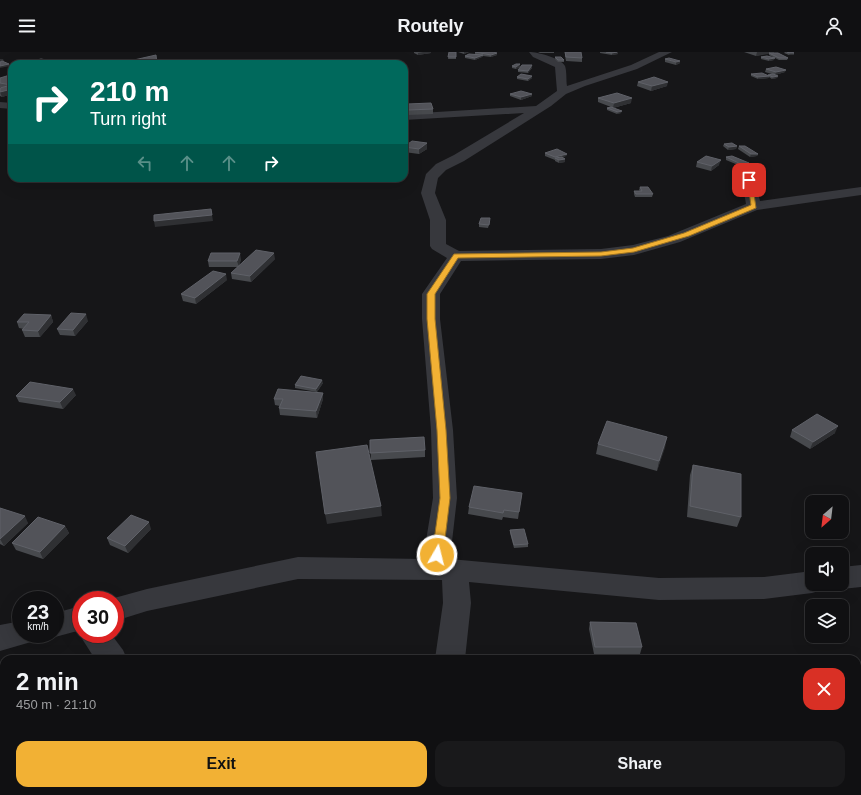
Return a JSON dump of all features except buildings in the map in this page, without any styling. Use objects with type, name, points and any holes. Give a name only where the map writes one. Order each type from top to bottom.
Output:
[{"type":"street","points":[[534,52],[536,55],[558,64],[560,67],[562,92]]},
{"type":"street","points":[[667,52],[634,68],[581,84],[562,92],[541,108],[459,158],[440,166],[431,177],[428,193],[438,220],[438,246],[456,256],[601,254],[634,250],[680,237],[754,206],[861,191]]},
{"type":"street","points":[[408,117],[525,111],[541,108]]},
{"type":"street","points":[[749,180],[754,206]]},
{"type":"street","points":[[450,655],[457,603],[445,570],[445,498],[442,430],[431,319],[431,294],[456,256]]},
{"type":"street","points":[[124,606],[147,600],[298,568],[445,570],[659,589],[764,588],[805,583]]},
{"type":"street","points":[[849,577],[861,576]]},
{"type":"street","points":[[0,638],[12,635]]},
{"type":"street","points":[[100,643],[109,655]]},
{"type":"route","points":[[437,555],[445,498],[442,430],[431,319],[431,294],[456,256],[601,254],[634,250],[687,235],[754,206],[749,180]]}]
